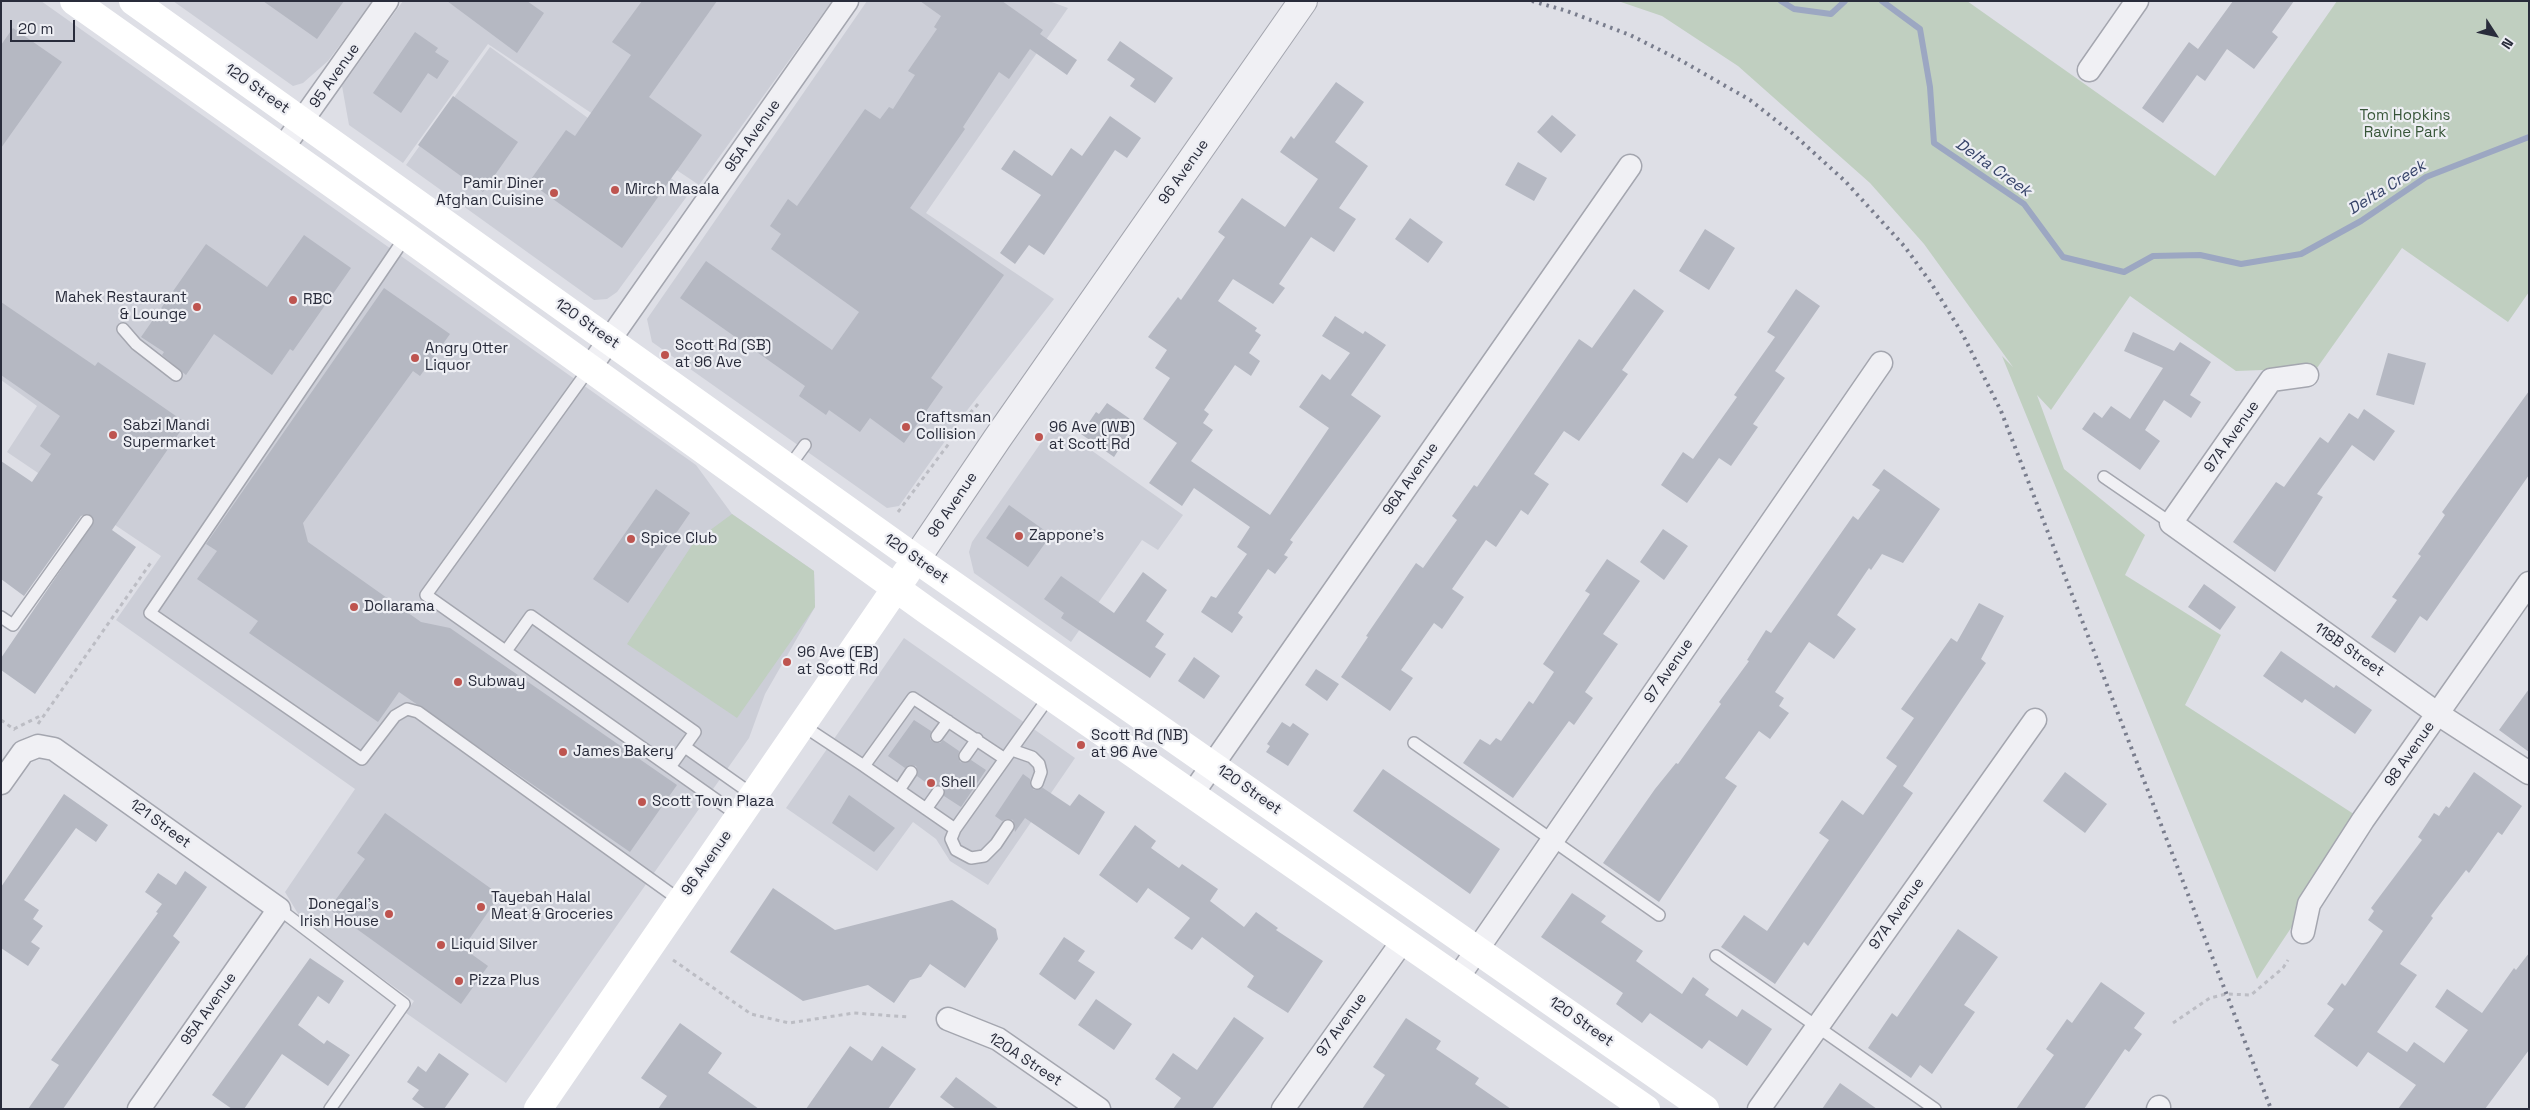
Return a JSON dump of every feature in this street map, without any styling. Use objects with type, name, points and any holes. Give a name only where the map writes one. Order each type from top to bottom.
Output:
[{"type":"main road","points":[[74,1],[1050,697],[1193,794],[1402,942],[1646,1109]]},
{"type":"main road","name":"120 Street","points":[[133,1],[916,559],[1705,1109]]},
{"type":"main road","name":"96 Avenue","points":[[538,1109],[916,559]]},
{"type":"street","name":"95 Avenue","points":[[282,150],[387,1]]},
{"type":"street","name":"95A Avenue","points":[[589,369],[848,1]]},
{"type":"street","name":"96 Avenue","points":[[916,559],[1303,1]]},
{"type":"street","points":[[2089,70],[2137,1]]},
{"type":"street","name":"96A Avenue","points":[[1193,794],[1211,764],[1630,166]]},
{"type":"street","name":"97 Avenue","points":[[1458,979],[1881,363]]},
{"type":"street","name":"97A Avenue","points":[[2171,523],[2271,380],[2307,375]]},
{"type":"street","name":"118B Street","points":[[2171,523],[2438,714],[2529,773]]},
{"type":"street","name":"98 Avenue","points":[[2303,932],[2309,904],[2363,820],[2529,582]]},
{"type":"street","name":"97A Avenue","points":[[1759,1109],[2036,720]]},
{"type":"street","name":"121 Street","points":[[1,783],[23,752],[38,746],[54,749],[279,910]]},
{"type":"street","name":"95A Avenue","points":[[139,1109],[279,910]]},
{"type":"street","name":"97 Avenue","points":[[1283,1109],[1402,942]]},
{"type":"street","name":"120A Street","points":[[948,1019],[998,1039],[1099,1109]]},
{"type":"lane","points":[[406,236],[150,613],[362,759],[395,716],[407,709],[418,712],[681,901]]},
{"type":"lane","points":[[123,329],[136,344],[176,375]]},
{"type":"lane","points":[[589,369],[426,595],[670,767],[746,806]]},
{"type":"lane","points":[[789,467],[805,445]]},
{"type":"lane","points":[[2104,477],[2171,523]]},
{"type":"lane","points":[[1,617],[12,625],[87,521]]},
{"type":"lane","points":[[506,651],[530,616],[695,732],[670,767]]},
{"type":"lane","points":[[1008,826],[996,844],[984,856],[971,858],[956,850],[951,839],[954,828],[1050,697]]},
{"type":"lane","points":[[864,766],[913,698],[977,739],[1008,754],[1032,757],[1038,764],[1041,772],[1037,783]]},
{"type":"lane","points":[[937,736],[948,721]]},
{"type":"lane","points":[[802,725],[954,828]]},
{"type":"lane","points":[[965,756],[977,739]]},
{"type":"lane","points":[[1414,743],[1659,915]]},
{"type":"lane","points":[[685,747],[746,806]]},
{"type":"lane","points":[[899,790],[911,772]]},
{"type":"lane","points":[[926,808],[938,792]]},
{"type":"lane","points":[[279,910],[404,1004],[330,1109]]},
{"type":"lane","points":[[1716,956],[1935,1109]]},
{"type":"path","points":[[970,413],[978,404]]},
{"type":"path","points":[[898,512],[950,442]]},
{"type":"path","points":[[1,720],[14,729],[44,714],[152,561]]},
{"type":"path","points":[[673,960],[751,1014],[789,1023],[854,1013],[908,1017]]},
{"type":"path","points":[[2173,1023],[2210,998],[2226,994],[2251,995],[2284,968],[2288,960]]},
{"type":"shaded area","points":[[1,1],[41,1],[696,465],[732,514],[814,571],[815,607],[765,694],[749,738],[506,1083],[406,1013],[414,1001],[303,922],[285,892],[355,789],[116,620],[161,556],[7,452],[37,406],[1,380]]},
{"type":"shaded area","points":[[173,1],[373,1],[328,61],[303,83],[293,86]]},
{"type":"shaded area","points":[[403,1],[832,1],[699,185],[488,44],[403,163],[349,125],[342,86]]},
{"type":"shaded area","points":[[867,1],[1049,1],[1068,8],[926,213],[1054,299],[965,413],[899,506],[887,508],[652,342],[647,319]]},
{"type":"shaded area","points":[[490,47],[690,192],[617,292],[607,299],[594,300],[406,165]]},
{"type":"shaded area","points":[[1054,424],[1183,515],[1158,550],[1142,540],[1071,642],[974,573],[969,552],[972,542]]},
{"type":"shaded area","name":"Shell","points":[[904,638],[1075,758],[988,885],[950,861],[936,839],[913,822],[877,871],[786,808]]},
{"type":"green space","name":"Tom Hopkins Ravine Park","points":[[1618,1],[1967,1],[2215,176],[2337,1],[2529,1],[2529,292],[2508,322],[2402,248],[2317,368],[2236,371],[2130,296],[2051,410],[2037,395],[2064,469],[2145,535],[2125,575],[2221,635],[2185,705],[2363,820],[2257,979],[2002,356],[2013,367],[1924,244],[1870,183],[1738,66],[1662,16]]},
{"type":"green space","points":[[732,514],[814,571],[815,607],[737,718],[627,644],[694,542]]},
{"type":"building","points":[[263,1],[344,1],[317,39]]},
{"type":"building","points":[[447,1],[527,1],[544,13],[517,53]]},
{"type":"building","points":[[642,1],[717,1],[649,97],[702,135],[622,248],[529,182],[566,130],[575,136],[631,55],[612,42]]},
{"type":"building","points":[[920,1],[1002,1],[1043,30],[1040,34],[1077,60],[1067,75],[1030,49],[1009,79],[999,72],[963,127],[965,129],[910,208],[1004,275],[931,378],[943,387],[904,443],[870,418],[860,432],[829,410],[826,415],[799,396],[805,386],[680,298],[706,261],[832,350],[859,312],[771,249],[781,234],[770,226],[788,199],[797,206],[865,109],[880,119],[889,107],[893,109],[915,75],[908,71],[937,29],[934,27],[941,16]]},
{"type":"building","points":[[2233,1],[2294,1],[2272,32],[2278,37],[2254,69],[2227,49],[2205,81],[2197,75],[2163,123],[2142,108],[2189,42],[2198,49]]},
{"type":"building","points":[[13,28],[62,62],[1,148],[1,45]]},
{"type":"building","points":[[415,32],[438,48],[435,52],[449,61],[437,79],[428,73],[401,113],[373,93]]},
{"type":"building","points":[[1120,41],[1173,78],[1155,103],[1130,86],[1135,79],[1107,60]]},
{"type":"building","points":[[1336,82],[1364,102],[1335,142],[1368,166],[1339,208],[1356,219],[1334,252],[1311,237],[1279,284],[1285,288],[1273,304],[1233,279],[1218,301],[1257,328],[1255,331],[1261,335],[1249,353],[1260,361],[1251,376],[1235,365],[1204,410],[1209,414],[1203,423],[1213,430],[1191,461],[1270,515],[1329,428],[1299,407],[1322,374],[1330,380],[1350,353],[1322,336],[1335,316],[1363,334],[1365,331],[1386,345],[1351,395],[1381,416],[1290,540],[1293,542],[1284,555],[1288,557],[1275,574],[1268,569],[1238,613],[1243,617],[1232,633],[1201,612],[1211,596],[1216,598],[1247,554],[1237,547],[1250,527],[1194,488],[1182,506],[1149,483],[1177,443],[1143,419],[1170,378],[1155,368],[1167,350],[1148,337],[1178,297],[1181,300],[1225,237],[1218,232],[1242,198],[1285,227],[1318,179],[1280,152],[1291,136],[1294,139]]},
{"type":"building","points":[[453,96],[518,142],[483,192],[418,145]]},
{"type":"building","points":[[1552,115],[1576,135],[1561,153],[1537,132]]},
{"type":"building","points":[[1110,116],[1141,138],[1127,158],[1115,150],[1044,255],[1029,245],[1015,264],[1000,253],[1041,195],[1001,169],[1014,150],[1052,176],[1071,148],[1082,156]]},
{"type":"building","points":[[1518,162],[1547,178],[1534,201],[1505,185]]},
{"type":"building","points":[[1410,218],[1443,242],[1428,263],[1395,239]]},
{"type":"building","points":[[1705,229],[1735,248],[1709,290],[1679,271]]},
{"type":"building","points":[[304,235],[351,268],[293,351],[290,349],[272,375],[214,334],[186,375],[162,355],[164,352],[141,337],[206,244],[267,287]]},
{"type":"building","name":"Scott Town Plaza","points":[[384,288],[450,334],[420,376],[413,371],[303,523],[308,542],[421,622],[450,628],[677,785],[630,852],[399,692],[378,722],[249,633],[258,621],[197,579],[217,551],[206,544]]},
{"type":"building","points":[[1634,289],[1664,311],[1622,370],[1628,374],[1579,441],[1564,431],[1534,474],[1549,484],[1528,515],[1521,510],[1496,547],[1486,540],[1452,589],[1464,597],[1442,629],[1434,623],[1401,670],[1413,678],[1390,711],[1341,677],[1368,637],[1366,636],[1416,563],[1423,568],[1457,520],[1452,516],[1474,485],[1477,487],[1579,339],[1592,348]]},
{"type":"building","points":[[1796,289],[1820,306],[1775,371],[1785,378],[1753,424],[1758,427],[1731,466],[1719,458],[1687,503],[1661,485],[1683,452],[1693,459],[1737,397],[1734,395],[1775,337],[1767,332]]},
{"type":"building","points":[[1,302],[95,366],[98,362],[186,423],[112,530],[136,547],[35,694],[1,670],[1,658],[94,521],[88,514],[81,516],[24,596],[1,579],[1,461],[32,482],[51,454],[40,446],[60,416],[1,375]]},
{"type":"building","points":[[2133,332],[2174,351],[2180,342],[2211,362],[2190,395],[2201,402],[2191,418],[2164,400],[2145,430],[2160,441],[2140,470],[2082,429],[2094,412],[2102,418],[2111,406],[2130,419],[2163,368],[2124,351]]},
{"type":"building","points":[[2388,353],[2426,363],[2414,405],[2376,395]]},
{"type":"building","points":[[2529,391],[2529,475],[2427,621],[2420,616],[2395,653],[2371,637],[2397,600],[2392,597],[2421,556],[2418,554],[2445,515],[2442,512]]},
{"type":"building","points":[[1107,403],[1136,423],[1114,457],[1081,434],[1096,412],[1099,414]]},
{"type":"building","points":[[2364,409],[2395,431],[2374,461],[2352,445],[2317,494],[2323,497],[2275,572],[2233,542],[2276,482],[2284,487],[2320,437],[2328,443],[2349,413],[2358,419]]},
{"type":"building","points":[[1884,469],[1940,509],[1903,563],[1882,554],[1871,570],[1869,568],[1837,615],[1856,629],[1834,659],[1809,642],[1775,692],[1784,698],[1779,706],[1789,713],[1770,739],[1759,731],[1725,778],[1737,786],[1659,902],[1603,863],[1655,789],[1676,763],[1678,764],[1721,704],[1719,702],[1749,661],[1747,660],[1766,630],[1771,633],[1853,516],[1858,520],[1880,490],[1872,485]]},
{"type":"building","points":[[656,489],[690,513],[628,603],[593,579]]},
{"type":"building","name":"Zappone's","points":[[1009,505],[1051,535],[1028,567],[986,538]]},
{"type":"building","points":[[1663,529],[1688,546],[1664,580],[1640,562]]},
{"type":"building","points":[[1607,559],[1640,581],[1603,634],[1618,644],[1585,692],[1593,698],[1574,725],[1569,721],[1513,798],[1463,763],[1480,739],[1490,745],[1496,738],[1501,741],[1529,701],[1533,704],[1554,672],[1543,664],[1590,594],[1585,591]]},
{"type":"building","points":[[1143,572],[1167,590],[1146,621],[1164,634],[1155,647],[1166,654],[1150,678],[1061,618],[1064,613],[1044,599],[1061,576],[1114,613]]},
{"type":"building","points":[[2204,584],[2236,607],[2220,630],[2188,607]]},
{"type":"building","points":[[1979,603],[2004,616],[1981,659],[1986,663],[1903,786],[1913,793],[1808,946],[1804,942],[1775,984],[1721,947],[1744,915],[1767,931],[1829,840],[1819,833],[1842,800],[1863,815],[1897,766],[1886,758],[1914,718],[1901,709],[1951,638],[1957,642]]},
{"type":"building","points":[[2281,651],[2334,688],[2336,685],[2372,710],[2355,734],[2305,699],[2302,703],[2263,676]]},
{"type":"building","points":[[1194,657],[1220,676],[1204,699],[1178,681]]},
{"type":"building","points":[[1316,669],[1339,684],[1327,701],[1305,685]]},
{"type":"building","points":[[2529,689],[2529,752],[2499,730]]},
{"type":"building","points":[[914,720],[931,731],[930,739],[933,742],[940,743],[943,740],[959,751],[960,762],[965,763],[971,760],[986,770],[961,807],[944,796],[943,786],[932,787],[917,776],[916,766],[911,765],[905,768],[888,756]]},
{"type":"building","points":[[1282,722],[1290,727],[1293,723],[1309,734],[1288,766],[1266,752],[1270,746],[1267,744]]},
{"type":"building","points":[[1383,769],[1500,849],[1470,894],[1353,811]]},
{"type":"building","points":[[2065,772],[2107,804],[2085,833],[2043,801]]},
{"type":"building","points":[[2474,772],[2522,806],[2502,835],[2498,832],[2469,873],[2466,870],[2431,916],[2433,918],[2400,964],[2417,975],[2377,1032],[2407,1052],[2414,1042],[2444,1063],[2468,1030],[2435,1007],[2447,989],[2482,1013],[2514,968],[2516,970],[2529,953],[2529,1050],[2485,1109],[2398,1109],[2416,1085],[2368,1052],[2357,1067],[2314,1036],[2334,1009],[2327,1004],[2342,983],[2345,986],[2383,931],[2368,920],[2374,911],[2371,908],[2422,840],[2418,837],[2434,813],[2439,816],[2446,806],[2449,808]]},
{"type":"building","points":[[1023,774],[1030,779],[1030,785],[1034,790],[1043,788],[1070,806],[1079,794],[1105,812],[1079,855],[1025,818],[1015,832],[1013,820],[1002,821],[995,816]]},
{"type":"building","points":[[64,794],[108,825],[96,842],[76,828],[24,900],[39,910],[33,919],[43,926],[31,942],[40,948],[28,966],[1,948],[1,887]]},
{"type":"building","points":[[849,795],[895,828],[874,852],[832,823]]},
{"type":"building","points":[[385,813],[500,895],[463,948],[488,966],[461,1004],[329,909],[365,859],[357,853]]},
{"type":"building","points":[[1135,825],[1156,841],[1151,848],[1179,868],[1182,864],[1218,889],[1210,901],[1244,927],[1256,912],[1278,928],[1276,930],[1323,961],[1288,1013],[1247,987],[1254,976],[1202,937],[1192,950],[1174,938],[1190,918],[1148,888],[1137,903],[1099,875]]},
{"type":"building","points":[[185,871],[207,887],[173,936],[180,942],[63,1109],[28,1109],[59,1065],[51,1060],[158,913],[156,912],[162,904],[145,892],[158,873],[176,885]]},
{"type":"building","points":[[773,888],[835,930],[952,900],[996,929],[998,939],[965,988],[930,964],[921,977],[910,980],[894,1003],[868,985],[803,1001],[730,952]]},
{"type":"building","points":[[1572,893],[1606,916],[1601,922],[1643,951],[1636,961],[1682,994],[1693,977],[1709,989],[1705,995],[1737,1017],[1742,1009],[1772,1029],[1747,1066],[1709,1040],[1702,1049],[1650,1013],[1642,1023],[1616,1004],[1623,993],[1541,937]]},
{"type":"building","points":[[1958,929],[1998,957],[1964,1005],[1975,1012],[1932,1074],[1920,1065],[1911,1078],[1868,1048],[1892,1013],[1897,1017]]},
{"type":"building","points":[[1064,937],[1085,951],[1078,961],[1095,972],[1075,1000],[1039,974]]},
{"type":"building","points":[[310,958],[344,981],[329,1004],[318,996],[298,1025],[324,1044],[327,1040],[350,1055],[328,1086],[282,1054],[244,1109],[232,1109],[212,1095]]},
{"type":"building","points":[[2101,982],[2145,1013],[2134,1028],[2142,1034],[2129,1052],[2125,1049],[2084,1109],[2016,1109],[2054,1055],[2046,1049],[2067,1019],[2072,1023]]},
{"type":"building","points":[[1096,999],[1132,1024],[1114,1050],[1078,1025]]},
{"type":"building","points":[[1234,1017],[1264,1038],[1212,1109],[1173,1109],[1181,1098],[1155,1079],[1173,1053],[1197,1070]]},
{"type":"building","points":[[1406,1018],[1441,1041],[1436,1049],[1479,1078],[1475,1084],[1511,1109],[1362,1109],[1385,1075],[1373,1067]]},
{"type":"building","points":[[680,1023],[722,1053],[708,1073],[759,1109],[658,1109],[667,1096],[641,1078]]},
{"type":"building","points":[[850,1046],[872,1061],[882,1046],[916,1069],[888,1109],[806,1109]]},
{"type":"building","points":[[439,1053],[469,1074],[444,1109],[426,1109],[412,1099],[419,1090],[407,1082],[418,1066],[426,1072]]},
{"type":"building","points":[[956,1077],[999,1109],[956,1109],[940,1097]]},
{"type":"building","points":[[1840,1083],[1877,1109],[1822,1109]]},
{"type":"waterway","name":"Delta Creek","points":[[1781,1],[1794,9],[1831,14],[1845,1]]},
{"type":"waterway","name":"Delta Creek","points":[[1882,1],[1920,29],[1930,87],[1934,143],[2024,204],[2063,257],[2124,272],[2153,256],[2200,255],[2241,264],[2301,254],[2361,221],[2426,177],[2529,137]]},
{"type":"railway","points":[[1532,1],[1567,11],[1630,35],[1682,61],[1750,100],[1792,133],[1845,181],[1905,247],[1931,283],[1962,333],[2001,411],[2271,1109]]},
{"type":"place","name":"Mirch Masala","points":[[615,190]]},
{"type":"place","name":"Pamir Diner Afghan Cuisine","points":[[554,193]]},
{"type":"place","name":"RBC","points":[[293,300]]},
{"type":"place","name":"Mahek Restaurant & Lounge","points":[[197,307]]},
{"type":"place","name":"Scott Rd (SB) at 96 Ave","points":[[665,355]]},
{"type":"place","name":"Angry Otter Liquor","points":[[415,358]]},
{"type":"place","name":"Craftsman Collision","points":[[906,427]]},
{"type":"place","name":"Sabzi Mandi Supermarket","points":[[113,435]]},
{"type":"place","name":"96 Ave (WB) at Scott Rd","points":[[1039,437]]},
{"type":"place","name":"Zappone's","points":[[1019,536]]},
{"type":"place","name":"Spice Club","points":[[631,539]]},
{"type":"place","name":"Dollarama","points":[[354,607]]},
{"type":"place","name":"96 Ave (EB) at Scott Rd","points":[[787,662]]},
{"type":"place","name":"Subway","points":[[458,682]]},
{"type":"place","name":"Scott Rd (NB) at 96 Ave","points":[[1081,745]]},
{"type":"place","name":"James Bakery","points":[[563,752]]},
{"type":"place","name":"Shell","points":[[931,783]]},
{"type":"place","name":"Scott Town Plaza","points":[[642,802]]},
{"type":"place","name":"Tayebah Halal Meat & Groceries","points":[[481,907]]},
{"type":"place","name":"Donegal's Irish House","points":[[389,914]]},
{"type":"place","name":"Liquid Silver","points":[[441,945]]},
{"type":"place","name":"Pizza Plus","points":[[459,981]]}]
